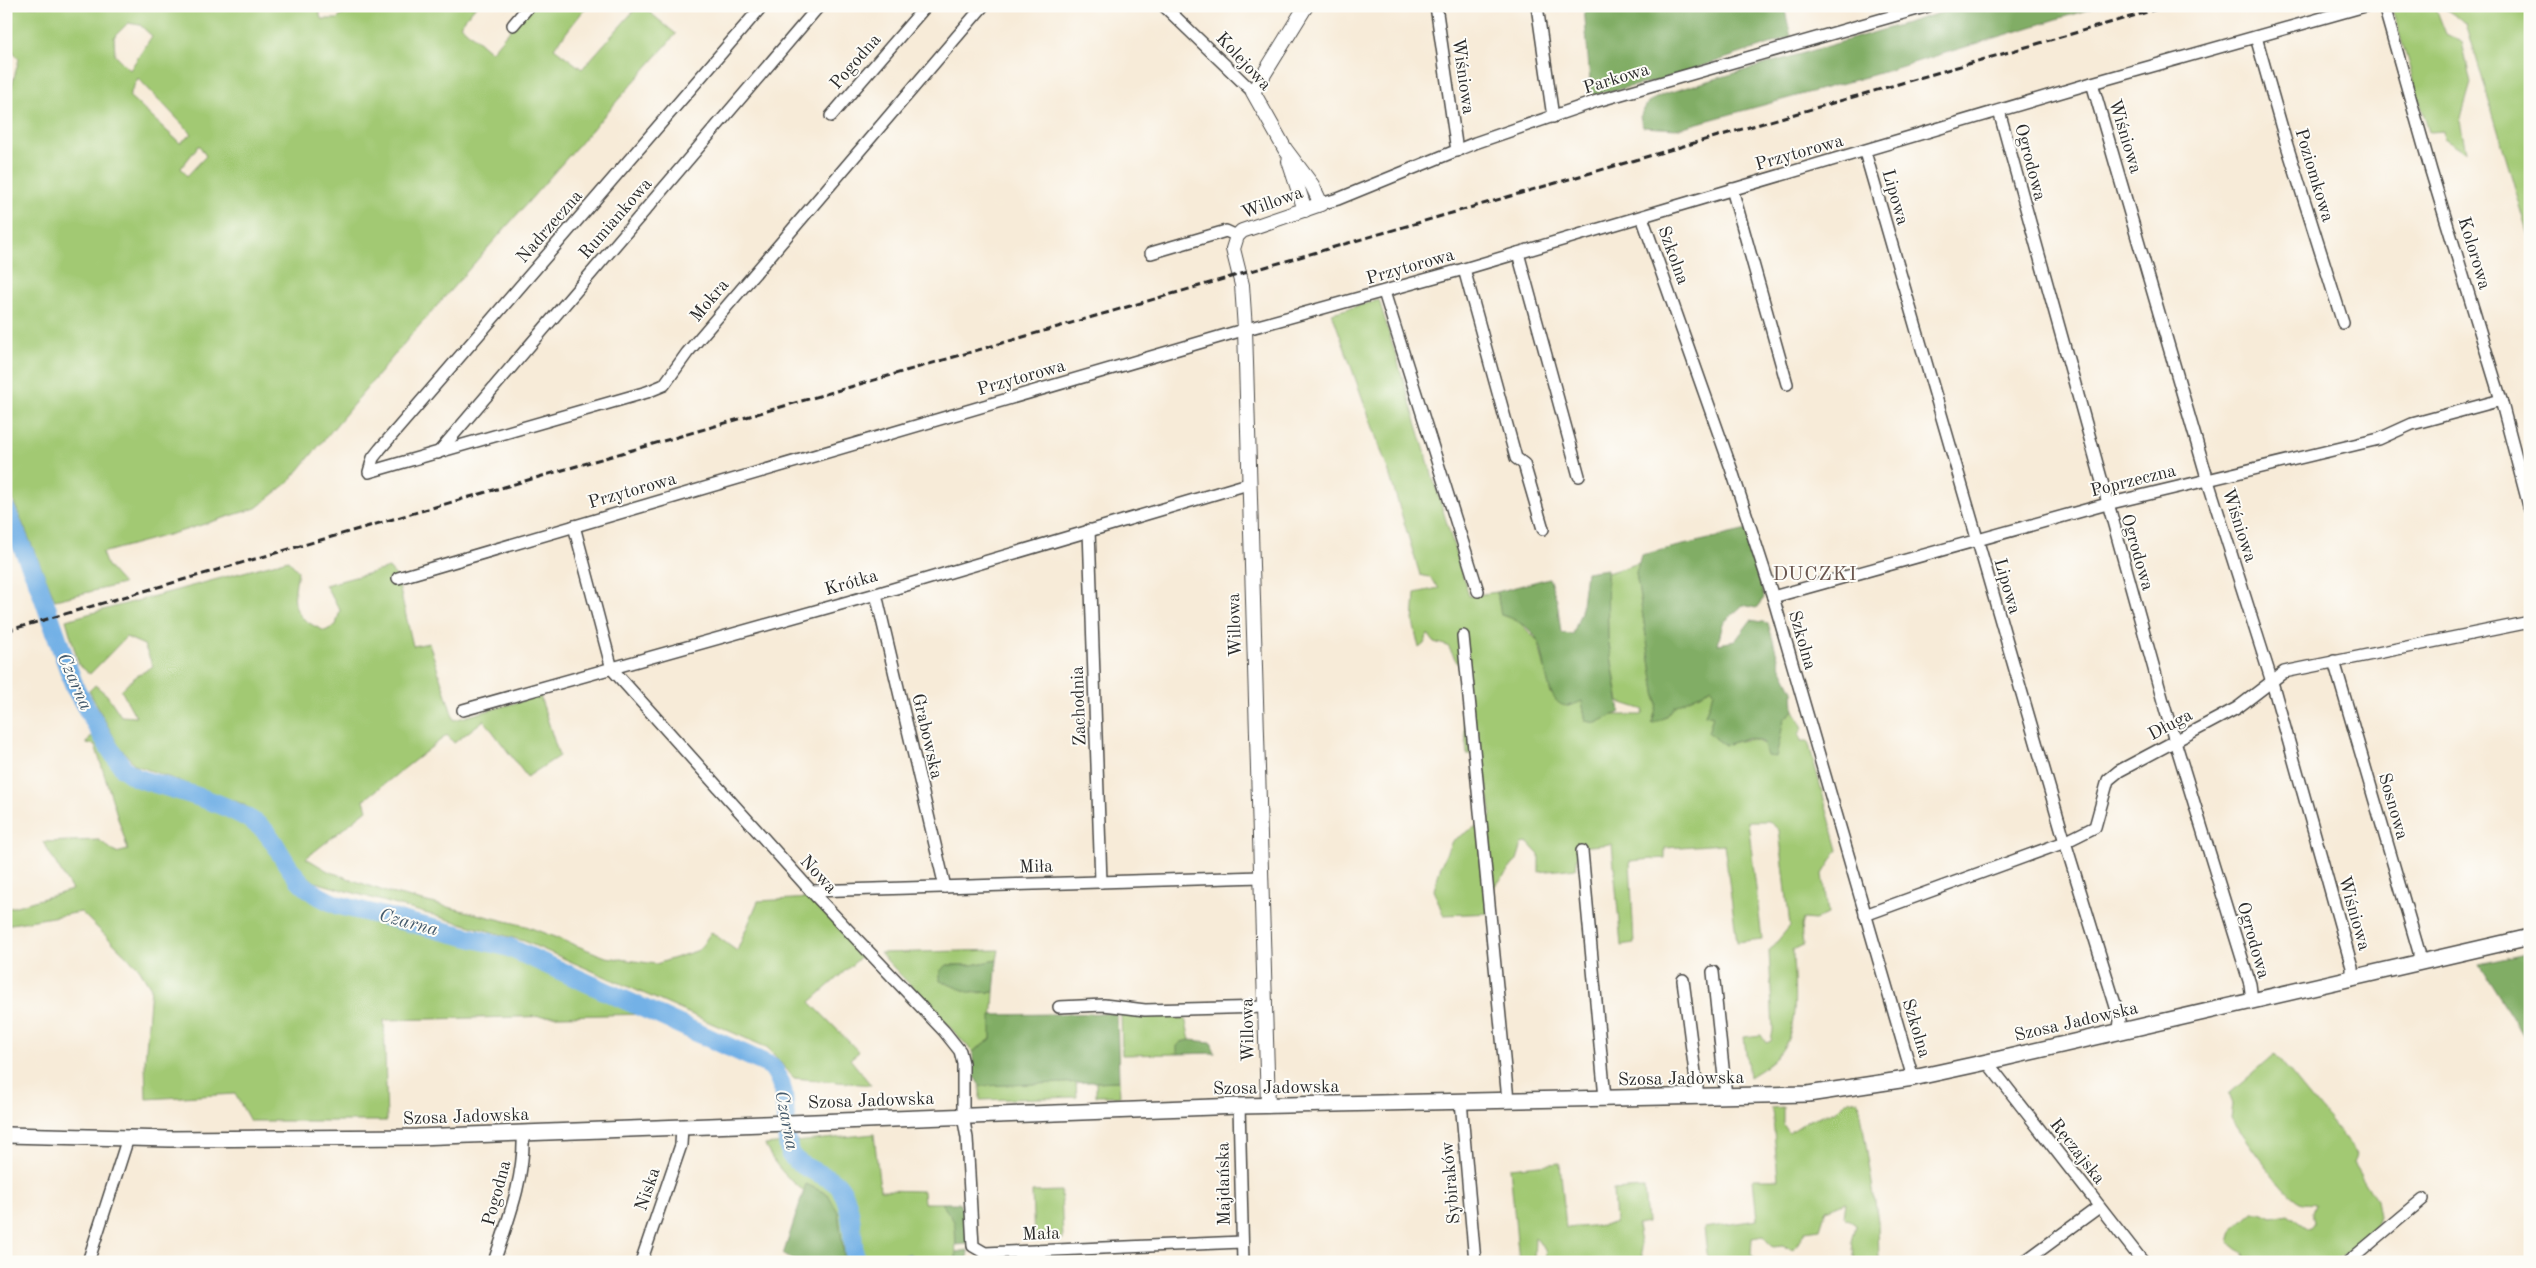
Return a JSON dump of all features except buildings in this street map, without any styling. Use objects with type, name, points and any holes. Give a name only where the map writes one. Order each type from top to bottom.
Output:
[{"type":"main road","name":"Szosa Jadowska","points":[[6,1135],[290,1139],[523,1133],[1239,1106],[1808,1094],[1913,1078],[1987,1062],[2530,937]]},
{"type":"street","points":[[513,25],[528,6]]},
{"type":"street","name":"Nadrzeczna","points":[[370,472],[373,458],[380,449],[762,6]]},
{"type":"street","name":"Rumiankowa","points":[[438,453],[819,6]]},
{"type":"street","name":"Pogodna","points":[[831,116],[926,6]]},
{"type":"street","name":"Mokra","points":[[370,472],[638,395],[664,385],[687,353],[983,6]]},
{"type":"street","name":"Kolejowa","points":[[1164,6],[1253,92],[1286,149],[1312,185],[1321,204]]},
{"type":"street","points":[[1253,92],[1306,6]]},
{"type":"street","name":"Wiśniowa","points":[[1436,6],[1457,150]]},
{"type":"street","points":[[1537,6],[1553,117]]},
{"type":"street","name":"Parkowa","points":[[1321,204],[1338,199],[1457,150],[1597,101],[1928,6]]},
{"type":"street","points":[[2256,37],[2365,6]]},
{"type":"street","name":"Kolorowa","points":[[2384,6],[2431,171],[2501,400],[2530,510]]},
{"type":"street","name":"Przytorowa","points":[[398,578],[1245,329],[1464,269],[1732,189],[1865,152],[1999,110],[2256,37]]},
{"type":"street","name":"Poziomkowa","points":[[2256,37],[2285,139],[2343,323]]},
{"type":"street","name":"Wiśniowa","points":[[2092,83],[2208,481],[2272,682],[2352,967],[2352,977]]},
{"type":"street","name":"Ogrodowa","points":[[1999,110],[2106,504],[2175,740],[2250,984],[2252,1000]]},
{"type":"street","name":"Kolejowa","points":[[1286,149],[1305,210]]},
{"type":"street","name":"Lipowa","points":[[1865,152],[2065,842],[2120,1020],[2120,1030]]},
{"type":"street","points":[[1732,189],[1787,384]]},
{"type":"street","name":"Willowa","points":[[1268,1106],[1248,484],[1245,329],[1242,285],[1234,249],[1237,236],[1248,229],[1321,204]]},
{"type":"street","name":"Szkolna","points":[[1642,217],[1731,468],[1773,597],[1913,1078]]},
{"type":"street","points":[[1151,253],[1226,231],[1237,236]]},
{"type":"street","points":[[1518,253],[1579,476]]},
{"type":"street","points":[[1464,269],[1516,458],[1524,464],[1543,529]]},
{"type":"street","points":[[1384,292],[1478,591]]},
{"type":"street","name":"Poprzeczna","points":[[1773,597],[2106,504],[2379,439],[2412,424],[2501,400]]},
{"type":"street","name":"Krótka","points":[[463,710],[876,594],[1248,484]]},
{"type":"street","name":"Przytorowa","points":[[574,526],[612,669]]},
{"type":"street","name":"Zachodnia","points":[[1089,530],[1101,882]]},
{"type":"street","name":"Grabowska","points":[[876,594],[945,886]]},
{"type":"street","name":"Długa","points":[[1865,916],[2065,842],[2096,827],[2108,780],[2119,771],[2237,708],[2284,672],[2530,622]]},
{"type":"street","points":[[1463,636],[1508,1100]]},
{"type":"street","name":"Sosnowa","points":[[2334,661],[2419,952],[2419,962]]},
{"type":"street","name":"Nowa","points":[[612,669],[811,891],[957,1046],[963,1069],[963,1116]]},
{"type":"street","points":[[1582,851],[1605,1098]]},
{"type":"street","name":"Miła","points":[[811,891],[1261,877]]},
{"type":"street","points":[[1713,972],[1726,1096]]},
{"type":"street","points":[[1683,980],[1698,1096]]},
{"type":"street","points":[[1059,1007],[1104,1005],[1145,1010],[1266,1007]]},
{"type":"street","name":"Ręczajska","points":[[1987,1062],[2143,1262]]},
{"type":"street","name":"Sybiraków","points":[[1461,1101],[1475,1262]]},
{"type":"street","name":"Majdańska","points":[[1239,1106],[1243,1262]]},
{"type":"street","name":"Mała","points":[[963,1116],[967,1138],[972,1244],[978,1250],[985,1253],[1242,1242]]},
{"type":"street","name":"Niska","points":[[641,1262],[681,1145],[682,1127]]},
{"type":"street","name":"Pogodna","points":[[494,1262],[521,1178],[524,1153],[523,1133]]},
{"type":"street","points":[[88,1262],[128,1138]]},
{"type":"street","points":[[2348,1262],[2423,1199]]},
{"type":"street","points":[[2024,1262],[2099,1207]]},
{"type":"green space","points":[[6,6],[318,6],[321,19],[337,19],[354,6],[476,6],[460,25],[491,52],[530,6],[587,6],[554,48],[582,69],[638,6],[642,6],[676,34],[412,334],[288,483],[256,508],[102,553],[107,566],[123,584],[55,600],[6,484],[6,107],[19,59],[6,43]],"holes":[[[128,23],[140,25],[152,36],[130,70],[115,55],[114,37]],[[138,78],[192,134],[180,143],[129,96]],[[199,145],[206,156],[187,176],[181,168]]]},
{"type":"green space","points":[[1584,6],[1784,6],[1791,37],[1653,82],[1591,95]]},
{"type":"green space","points":[[1964,6],[2100,6],[1873,75],[1676,129],[1643,127],[1640,117],[1648,102],[1664,94]]},
{"type":"green space","points":[[2391,6],[2435,6],[2446,34],[2462,42],[2471,83],[2460,121],[2466,152],[2444,138],[2443,131],[2429,132]]},
{"type":"green space","points":[[2441,6],[2530,6],[2530,239],[2466,23]]},
{"type":"green space","points":[[1379,300],[1469,596],[1497,592],[1501,615],[1516,619],[1538,641],[1551,694],[1568,706],[1582,701],[1586,721],[1596,723],[1612,715],[1642,715],[1644,710],[1619,702],[1608,638],[1607,573],[1639,563],[1636,573],[1657,704],[1666,717],[1675,706],[1712,688],[1714,693],[1705,714],[1713,716],[1708,733],[1725,745],[1753,740],[1764,745],[1776,756],[1784,719],[1794,710],[1803,728],[1799,734],[1801,741],[1808,741],[1838,850],[1823,874],[1828,914],[1815,920],[1803,919],[1801,926],[1803,945],[1793,950],[1795,991],[1790,1033],[1785,1045],[1774,1059],[1749,1077],[1744,1037],[1761,1035],[1766,1043],[1771,1041],[1773,1030],[1769,951],[1790,926],[1779,830],[1769,821],[1748,821],[1762,939],[1737,942],[1724,844],[1665,848],[1665,858],[1630,861],[1634,944],[1621,946],[1612,844],[1579,847],[1576,868],[1539,872],[1539,855],[1528,843],[1522,844],[1517,860],[1492,890],[1494,913],[1443,915],[1434,890],[1441,865],[1452,841],[1490,818],[1491,812],[1482,755],[1467,754],[1459,666],[1448,646],[1434,642],[1428,634],[1424,644],[1419,648],[1413,622],[1415,593],[1439,588],[1429,577],[1420,575],[1389,473],[1332,313]]},
{"type":"green space","points":[[1747,530],[1764,598],[1756,608],[1743,605],[1723,623],[1718,644],[1735,641],[1751,620],[1768,623],[1780,665],[1793,691],[1794,710],[1784,719],[1776,757],[1767,756],[1763,742],[1747,738],[1725,745],[1708,733],[1713,716],[1705,714],[1714,693],[1712,688],[1675,706],[1666,717],[1652,724],[1657,704],[1636,573],[1641,555]]},
{"type":"green space","points":[[288,560],[298,571],[295,601],[299,614],[314,626],[325,631],[336,625],[340,610],[325,585],[389,568],[397,577],[413,646],[429,643],[454,720],[540,696],[559,756],[527,777],[484,720],[454,743],[447,735],[364,800],[367,810],[306,858],[328,871],[386,892],[526,926],[606,957],[656,964],[699,950],[711,932],[737,951],[758,901],[811,898],[863,955],[810,1002],[859,1052],[850,1059],[871,1085],[794,1078],[768,1048],[524,941],[315,882],[295,866],[261,818],[243,804],[135,765],[118,745],[89,691],[95,685],[107,695],[121,716],[136,717],[121,690],[134,678],[153,666],[144,645],[126,637],[90,674],[79,665],[66,620]]},
{"type":"green space","points":[[1607,569],[1608,638],[1620,712],[1596,723],[1586,721],[1582,701],[1567,706],[1560,704],[1554,698],[1547,679],[1538,641],[1522,624],[1512,618],[1501,615],[1497,592],[1549,578],[1557,600],[1561,633],[1573,634],[1581,612],[1586,572]]},
{"type":"green space","points":[[95,731],[120,772],[131,781],[242,821],[261,839],[288,879],[300,890],[321,903],[336,910],[507,952],[650,1014],[384,1020],[387,1121],[250,1121],[235,1094],[146,1099],[145,1061],[151,988],[138,967],[81,912],[6,925],[6,909],[72,890],[43,842],[99,840],[116,853],[128,850],[95,745],[86,743]]},
{"type":"green space","points":[[999,950],[997,960],[972,965],[947,965],[941,981],[975,993],[994,992],[991,1039],[973,1052],[880,953]]},
{"type":"green space","points":[[2530,953],[2530,1045],[2479,964]]},
{"type":"green space","points":[[997,960],[994,992],[968,992],[940,981],[940,971],[947,965],[972,965]]},
{"type":"green space","points":[[1117,1013],[1119,1081],[980,1086],[973,1075],[973,1052],[991,1039],[991,1015]]},
{"type":"green space","points":[[1121,1013],[1172,1013],[1180,1018],[1185,1018],[1190,1040],[1181,1042],[1177,1054],[1122,1055]]},
{"type":"green space","points":[[1190,1040],[1211,1042],[1215,1053],[1177,1054],[1177,1046],[1181,1042]]},
{"type":"green space","points":[[2275,1054],[2357,1154],[2353,1163],[2376,1200],[2379,1216],[2374,1230],[2334,1262],[2244,1262],[2243,1253],[2229,1242],[2232,1231],[2253,1212],[2261,1212],[2272,1217],[2288,1214],[2309,1229],[2314,1222],[2312,1213],[2315,1204],[2300,1202],[2284,1188],[2231,1118],[2233,1104],[2229,1094]]},
{"type":"green space","points":[[1119,1081],[1120,1096],[1096,1096],[1096,1082]]},
{"type":"green space","points":[[1076,1082],[1077,1097],[980,1100],[980,1086]]},
{"type":"green space","points":[[1849,1100],[1859,1101],[1878,1221],[1879,1262],[1855,1262],[1852,1242],[1856,1225],[1844,1217],[1846,1202],[1826,1210],[1820,1229],[1805,1231],[1794,1250],[1782,1246],[1773,1247],[1764,1236],[1752,1238],[1751,1254],[1757,1262],[1708,1262],[1704,1228],[1757,1220],[1753,1179],[1778,1179],[1772,1108],[1783,1107],[1783,1124],[1789,1133],[1809,1120],[1835,1111]]},
{"type":"green space","points":[[874,1134],[880,1190],[923,1191],[924,1203],[941,1203],[952,1214],[955,1222],[956,1260],[963,1262],[921,1262],[909,1254],[901,1258],[900,1262],[845,1262],[838,1212],[807,1184],[804,1191],[781,1171],[765,1145]]},
{"type":"green space","points":[[1560,1163],[1566,1228],[1615,1224],[1613,1190],[1644,1188],[1647,1223],[1637,1225],[1643,1262],[1547,1262],[1545,1250],[1535,1237],[1534,1262],[1519,1262],[1510,1168]]},
{"type":"green space","points":[[806,1184],[828,1194],[838,1212],[845,1262],[800,1262],[783,1255]]},
{"type":"green space","points":[[1061,1191],[1063,1239],[1034,1239],[1032,1192]]},
{"type":"green space","points":[[941,1203],[959,1203],[967,1219],[968,1244],[956,1245],[954,1222]]},
{"type":"green space","points":[[968,1250],[967,1262],[956,1261],[956,1252]]},
{"type":"water","points":[[909,1254],[921,1262],[900,1262],[904,1255]]},
{"type":"waterway","name":"Czarna","points":[[6,510],[38,583],[75,688],[110,749],[124,769],[137,778],[202,798],[249,819],[267,833],[297,878],[304,885],[319,896],[338,905],[508,947],[771,1066],[782,1086],[787,1143],[790,1154],[803,1166],[830,1179],[838,1185],[844,1194],[848,1204],[852,1228],[855,1262]]},
{"type":"railway","points":[[6,631],[2168,6]]},
{"type":"district","name":"DUCZKI","points":[[1815,573]]}]
